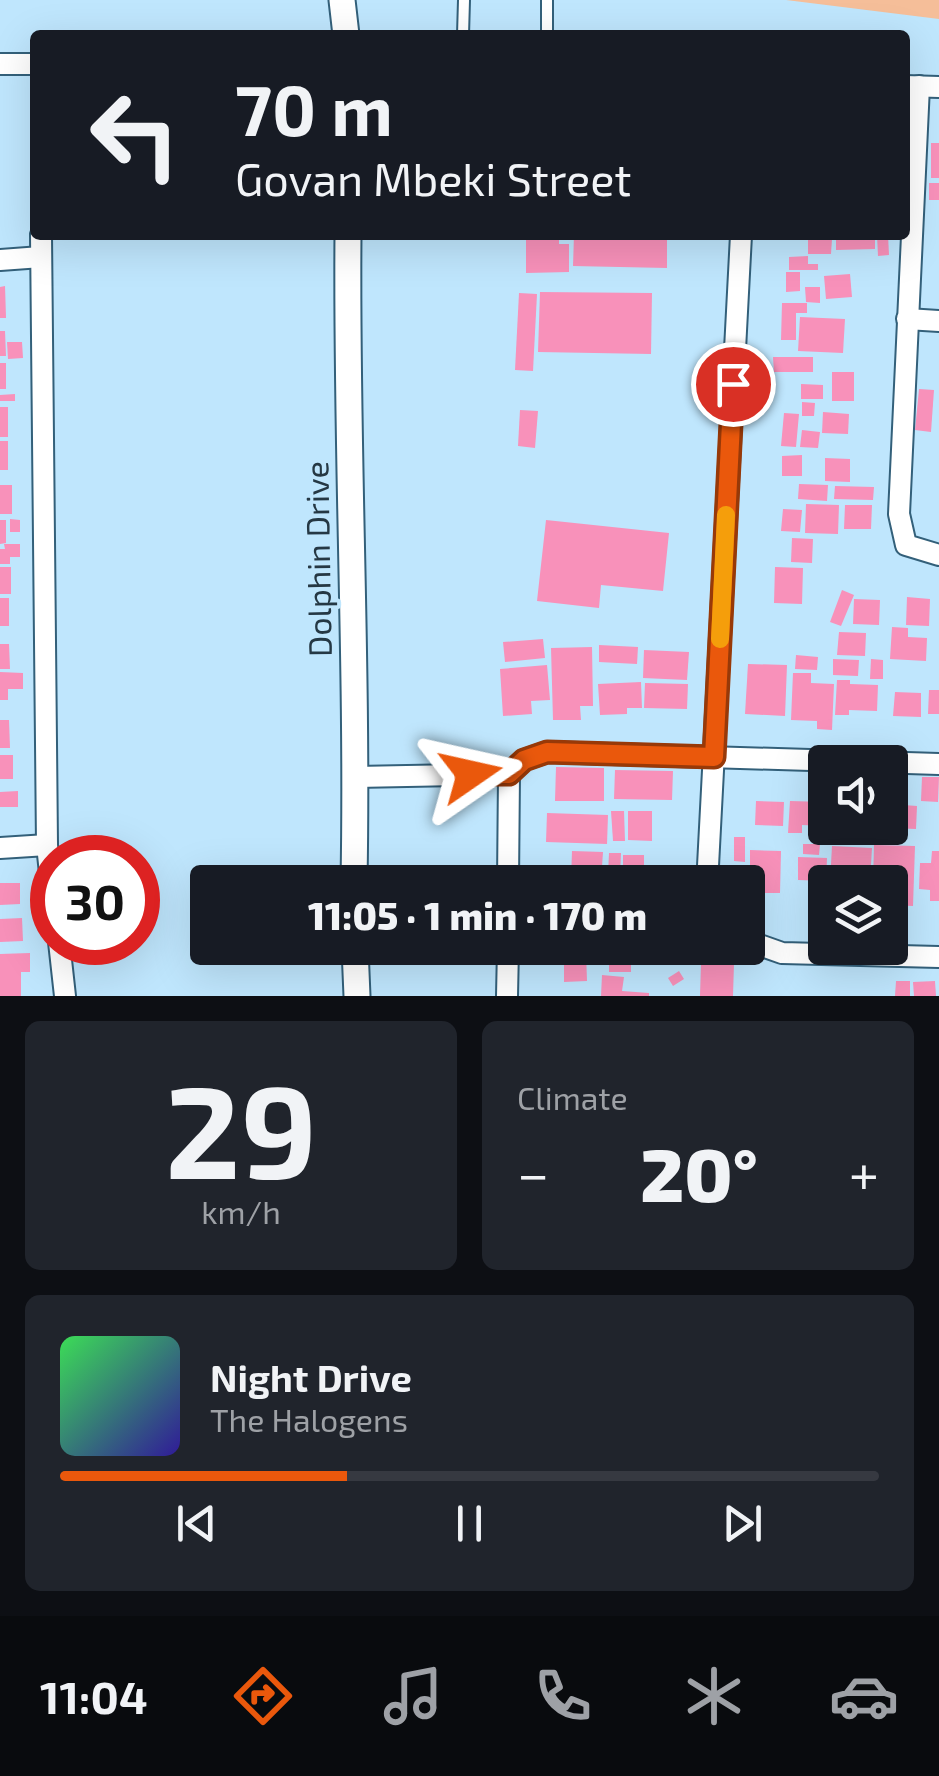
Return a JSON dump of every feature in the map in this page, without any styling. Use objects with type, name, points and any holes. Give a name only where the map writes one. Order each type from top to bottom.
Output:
[{"type":"street","points":[[342,0],[345,30]]},
{"type":"street","points":[[0,64],[30,64]]},
{"type":"street","points":[[921,87],[899,514],[906,544],[939,555]]},
{"type":"street","points":[[41,240],[47,835]]},
{"type":"street","name":"Dolphin Drive","points":[[348,240],[354,865]]},
{"type":"street","points":[[708,865],[741,240]]},
{"type":"street","points":[[0,260],[41,257]]},
{"type":"street","points":[[907,320],[939,321]]},
{"type":"street","points":[[356,777],[509,774],[524,760],[547,752],[939,764]]},
{"type":"street","points":[[508,865],[509,774]]},
{"type":"street","points":[[0,848],[30,846]]},
{"type":"street","points":[[765,948],[782,953],[939,957]]},
{"type":"street","points":[[62,965],[65,996]]},
{"type":"street","points":[[355,965],[357,996]]},
{"type":"street","points":[[508,965],[508,996]]},
{"type":"lane","points":[[464,0],[464,30]]},
{"type":"lane","points":[[547,0],[547,30]]},
{"type":"shaded area","points":[[786,0],[939,0],[939,19]]},
{"type":"building","points":[[931,143],[939,143],[939,178],[931,178]]},
{"type":"building","points":[[929,183],[939,183],[939,200],[929,200]]},
{"type":"building","points":[[526,240],[559,240],[559,244],[569,244],[569,272],[526,273]]},
{"type":"building","points":[[574,240],[667,240],[667,268],[573,266]]},
{"type":"building","points":[[808,240],[832,240],[831,254],[808,254]]},
{"type":"building","points":[[836,240],[875,240],[875,249],[836,250]]},
{"type":"building","points":[[877,240],[888,240],[889,255],[878,256]]},
{"type":"building","points":[[808,256],[808,264],[818,264],[818,270],[789,270],[789,257]]},
{"type":"building","points":[[786,272],[800,272],[800,291],[786,292]]},
{"type":"building","points":[[850,274],[852,297],[826,299],[824,276]]},
{"type":"building","points":[[5,286],[6,318],[0,318],[0,287]]},
{"type":"building","points":[[805,287],[820,287],[820,303],[806,302]]},
{"type":"building","points":[[540,292],[652,293],[651,354],[538,352]]},
{"type":"building","points":[[519,293],[537,294],[533,371],[515,370]]},
{"type":"building","points":[[782,303],[807,303],[807,313],[796,313],[796,340],[781,340]]},
{"type":"building","points":[[800,317],[845,319],[843,353],[798,351]]},
{"type":"building","points":[[0,331],[5,331],[6,356],[0,356]]},
{"type":"building","points":[[7,342],[22,342],[23,358],[8,359]]},
{"type":"building","points":[[773,357],[813,357],[813,372],[774,372]]},
{"type":"building","points":[[0,363],[6,363],[6,389],[0,389]]},
{"type":"building","points":[[832,372],[854,372],[854,401],[832,401]]},
{"type":"building","points":[[801,384],[823,385],[823,399],[801,399]]},
{"type":"building","points":[[919,389],[934,390],[931,432],[915,430]]},
{"type":"building","points":[[15,394],[15,401],[0,401],[0,395]]},
{"type":"building","points":[[802,402],[815,403],[814,416],[802,416]]},
{"type":"building","points":[[0,407],[8,407],[8,437],[0,437]]},
{"type":"building","points":[[520,410],[538,411],[535,448],[518,446]]},
{"type":"building","points":[[823,412],[849,414],[848,434],[822,433]]},
{"type":"building","points":[[784,413],[799,414],[796,447],[781,446]]},
{"type":"building","points":[[802,430],[820,432],[818,448],[800,447]]},
{"type":"building","points":[[0,441],[8,441],[8,470],[0,470]]},
{"type":"building","points":[[802,455],[802,476],[782,476],[782,456]]},
{"type":"building","points":[[825,458],[850,459],[850,482],[825,481]]},
{"type":"building","points":[[799,484],[828,485],[827,501],[798,499]]},
{"type":"building","points":[[0,485],[12,485],[12,514],[0,514]]},
{"type":"building","points":[[835,486],[874,487],[873,500],[834,499]]},
{"type":"building","points":[[806,504],[839,505],[838,534],[805,533]]},
{"type":"building","points":[[845,505],[872,505],[871,529],[844,529]]},
{"type":"building","points":[[783,509],[802,510],[800,532],[781,531]]},
{"type":"building","points":[[10,519],[20,520],[20,532],[10,532]]},
{"type":"building","points":[[0,520],[6,520],[6,543],[0,544]]},
{"type":"building","points":[[546,520],[669,533],[663,591],[601,585],[599,608],[537,601]]},
{"type":"building","points":[[792,538],[813,539],[812,563],[791,562]]},
{"type":"building","points":[[4,544],[20,544],[20,557],[10,557],[10,564],[0,564]]},
{"type":"building","points":[[0,567],[11,567],[11,594],[0,594]]},
{"type":"building","points":[[775,567],[803,568],[802,604],[774,603]]},
{"type":"building","points":[[842,590],[854,595],[841,626],[830,622]]},
{"type":"building","points":[[907,597],[930,599],[929,626],[906,625]]},
{"type":"building","points":[[0,598],[9,598],[9,626],[0,626]]},
{"type":"building","points":[[854,599],[880,600],[879,625],[853,624]]},
{"type":"building","points":[[892,627],[908,628],[908,637],[927,638],[926,661],[890,659]]},
{"type":"building","points":[[839,632],[866,633],[865,656],[837,655]]},
{"type":"building","points":[[543,639],[545,658],[505,662],[503,642]]},
{"type":"building","points":[[0,644],[9,644],[10,669],[0,669]]},
{"type":"building","points":[[599,645],[638,647],[637,664],[599,662]]},
{"type":"building","points":[[592,647],[593,706],[580,706],[581,720],[553,720],[551,648]]},
{"type":"building","points":[[644,650],[689,652],[687,680],[643,678]]},
{"type":"building","points":[[796,655],[818,657],[817,670],[795,669]]},
{"type":"building","points":[[833,659],[859,660],[858,676],[833,675]]},
{"type":"building","points":[[871,659],[883,660],[883,679],[870,679]]},
{"type":"building","points":[[748,664],[787,665],[785,716],[745,714]]},
{"type":"building","points":[[547,665],[550,700],[531,701],[532,714],[503,716],[500,669]]},
{"type":"building","points":[[0,672],[23,673],[23,689],[8,689],[8,700],[0,700]]},
{"type":"building","points":[[793,673],[811,673],[811,683],[834,684],[832,730],[817,729],[817,721],[791,720]]},
{"type":"building","points":[[837,680],[878,685],[877,711],[849,710],[849,715],[835,715]]},
{"type":"building","points":[[641,682],[642,708],[627,708],[627,714],[600,715],[598,684]]},
{"type":"building","points":[[645,683],[688,684],[687,709],[644,708]]},
{"type":"building","points":[[929,690],[939,690],[939,714],[928,714]]},
{"type":"building","points":[[895,692],[921,693],[921,717],[893,716]]},
{"type":"building","points":[[0,720],[9,720],[10,748],[0,748]]},
{"type":"building","points":[[0,755],[13,755],[13,779],[0,779]]},
{"type":"building","points":[[556,767],[604,768],[604,801],[555,801]]},
{"type":"building","points":[[615,770],[673,771],[672,800],[614,799]]},
{"type":"building","points":[[922,777],[939,777],[938,802],[921,801]]},
{"type":"building","points":[[18,791],[18,807],[0,807],[0,792]]},
{"type":"building","points":[[756,801],[784,802],[783,826],[755,825]]},
{"type":"building","points":[[790,801],[808,802],[808,825],[802,825],[802,833],[788,833]]},
{"type":"building","points":[[908,805],[917,806],[916,829],[908,829]]},
{"type":"building","points":[[611,811],[624,811],[625,841],[613,841]]},
{"type":"building","points":[[628,811],[652,811],[652,841],[628,840]]},
{"type":"building","points":[[547,813],[608,815],[607,844],[546,842]]},
{"type":"building","points":[[734,837],[745,837],[745,862],[734,861]]},
{"type":"building","points":[[803,844],[820,845],[819,855],[803,854]]},
{"type":"building","points":[[874,845],[915,846],[913,906],[908,906],[908,865],[873,865]]},
{"type":"building","points":[[832,846],[872,848],[871,865],[831,865]]},
{"type":"building","points":[[750,850],[781,851],[780,893],[765,893],[765,865],[750,865]]},
{"type":"building","points":[[572,851],[603,852],[602,865],[572,865]]},
{"type":"building","points":[[932,851],[939,851],[939,901],[930,901],[930,890],[919,889],[920,863],[931,863]]},
{"type":"building","points":[[609,853],[621,853],[620,865],[608,865]]},
{"type":"building","points":[[623,855],[644,855],[644,865],[623,865]]},
{"type":"building","points":[[798,857],[827,858],[827,865],[808,865],[808,880],[798,880]]},
{"type":"building","points":[[0,883],[20,883],[20,904],[0,905]]},
{"type":"building","points":[[22,918],[23,941],[0,942],[0,919]]},
{"type":"building","points":[[30,953],[30,972],[21,972],[21,996],[0,996],[0,954]]},
{"type":"building","points":[[564,965],[586,965],[587,981],[564,982]]},
{"type":"building","points":[[609,965],[631,965],[631,972],[609,972]]},
{"type":"building","points":[[701,965],[734,965],[733,996],[700,996]]},
{"type":"building","points":[[679,971],[684,979],[673,986],[668,978]]},
{"type":"building","points":[[602,975],[624,977],[622,991],[649,996],[601,996]]},
{"type":"building","points":[[896,981],[910,981],[910,996],[895,996]]},
{"type":"building","points":[[935,981],[936,996],[914,996],[913,982]]},
{"type":"slow traffic","points":[[720,639],[726,515]]},
{"type":"route","points":[[471,774],[509,774],[524,760],[547,752],[714,757],[733,384]]}]
